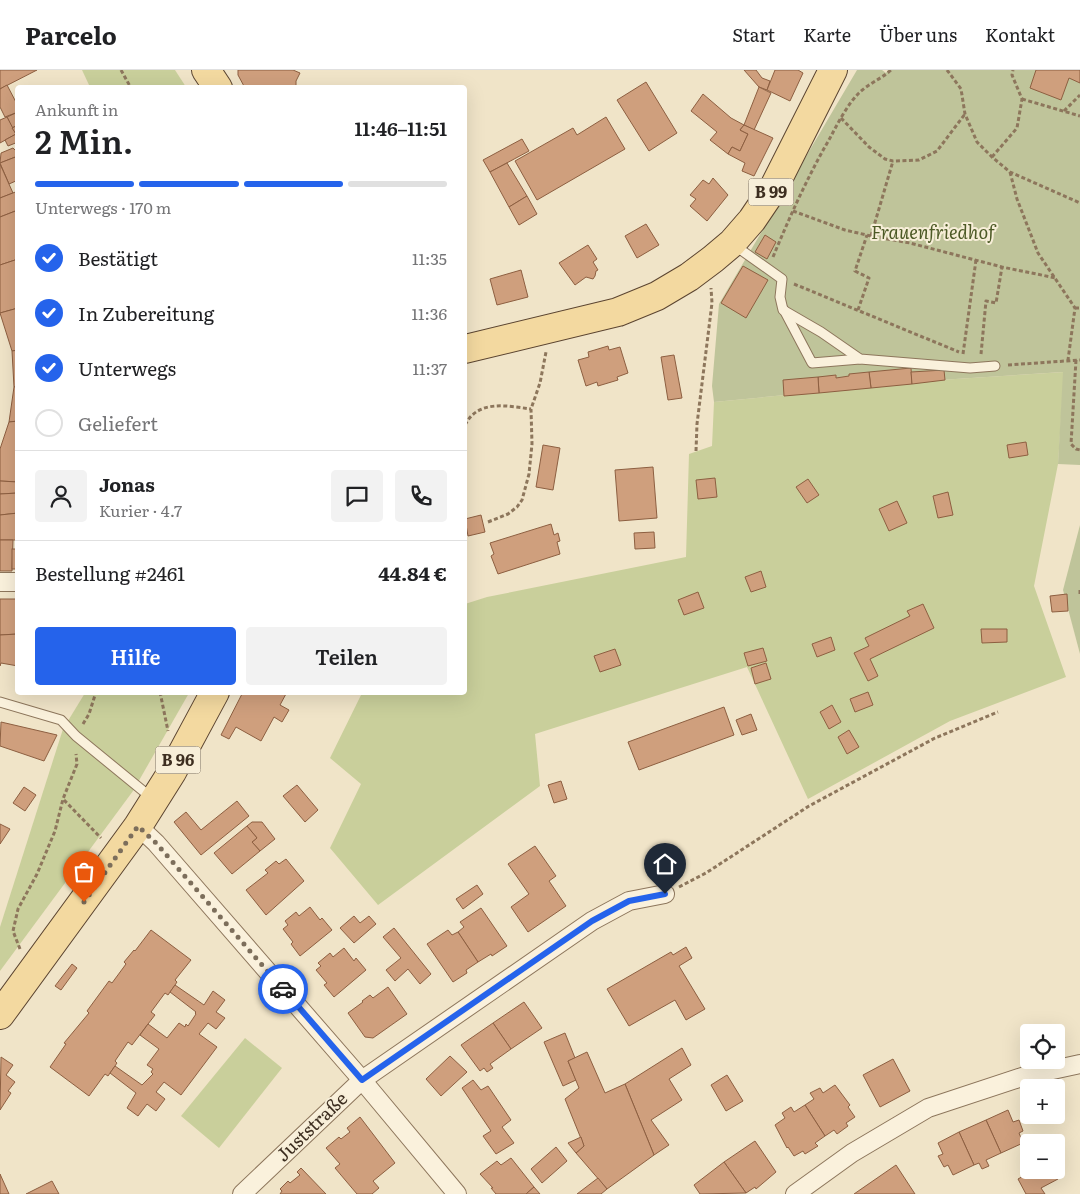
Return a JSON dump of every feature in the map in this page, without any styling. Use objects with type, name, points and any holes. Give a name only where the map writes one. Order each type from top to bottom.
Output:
[{"type":"main road","points":[[206,70],[216,85]]},
{"type":"main road","name":"B 99","points":[[467,349],[618,312],[658,296],[702,267],[732,243],[752,220],[772,189],[833,70]]},
{"type":"main road","name":"B 96","points":[[0,1015],[138,826],[155,800],[213,695]]},
{"type":"street","points":[[0,582],[15,582]]},
{"type":"street","points":[[138,826],[156,843],[362,1080],[457,1194]]},
{"type":"street","name":"Juststraße","points":[[242,1194],[362,1080],[592,921],[629,901],[665,894]]},
{"type":"street","points":[[795,1194],[852,1153],[928,1108],[1025,1076],[1080,1064]]},
{"type":"lane","points":[[732,243],[782,279],[780,297],[784,310],[812,363],[860,359],[970,368],[995,366]]},
{"type":"lane","points":[[784,310],[821,332],[860,359]]},
{"type":"lane","points":[[0,702],[61,720],[76,736],[155,800]]},
{"type":"path","points":[[121,70],[129,85]]},
{"type":"path","points":[[768,269],[821,153],[841,118],[860,92],[885,76],[890,70]]},
{"type":"path","points":[[947,70],[961,88],[965,114],[977,142],[1010,172],[1080,203]]},
{"type":"path","points":[[992,157],[1017,128],[1022,99],[1012,75],[1013,70]]},
{"type":"path","points":[[1064,111],[1080,96]]},
{"type":"path","points":[[1022,99],[1080,116]]},
{"type":"path","points":[[841,118],[869,147],[885,159],[892,161],[919,160],[938,151],[965,114]]},
{"type":"path","points":[[858,310],[869,278],[855,271],[869,236],[892,161]]},
{"type":"path","points":[[1010,172],[1017,199],[1038,253],[1074,308],[1068,360]]},
{"type":"path","points":[[793,211],[845,230],[910,243],[1002,267],[1056,278]]},
{"type":"path","points":[[963,354],[976,260]]},
{"type":"path","points":[[696,451],[697,424],[712,303],[710,284],[702,267]]},
{"type":"path","points":[[980,361],[986,301],[996,302],[1002,267]]},
{"type":"path","points":[[782,279],[995,366],[1078,360],[1071,444],[1080,450]]},
{"type":"path","points":[[1074,308],[1080,308]]},
{"type":"path","points":[[488,522],[508,514],[522,500],[529,474],[532,444],[531,409],[540,383],[550,328]]},
{"type":"path","points":[[467,422],[477,411],[495,405],[531,409]]},
{"type":"path","points":[[22,954],[13,931],[18,910],[37,874],[55,831],[63,799],[77,764],[76,736],[89,714],[95,695]]},
{"type":"path","points":[[665,894],[706,873],[809,806],[935,738],[998,712]]},
{"type":"path","points":[[63,799],[117,855]]},
{"type":"green space","points":[[82,70],[175,70],[185,85],[89,85]]},
{"type":"green space","name":"Frauenfriedhof","points":[[857,70],[882,70],[886,73],[888,70],[1080,70],[1080,465],[1058,464],[1063,372],[940,380],[714,402],[712,386],[719,304]]},
{"type":"green space","points":[[1064,372],[1058,464],[1034,586],[1066,677],[950,721],[808,799],[747,667],[535,734],[540,786],[378,905],[330,848],[361,784],[330,758],[361,695],[467,695],[467,603],[487,597],[686,557],[689,454],[712,446],[714,402],[940,380]]},
{"type":"green space","points":[[1080,525],[1080,654],[1063,590]]},
{"type":"green space","points":[[84,695],[188,695],[133,791],[0,971],[0,927],[63,729]]},
{"type":"green space","points":[[245,1038],[282,1068],[219,1148],[181,1116]]},
{"type":"building","points":[[0,70],[37,70],[0,89]]},
{"type":"building","points":[[238,70],[293,70],[300,73],[296,85],[243,85],[238,75]]},
{"type":"building","points":[[744,70],[756,70],[762,78],[770,81],[767,90],[759,87]]},
{"type":"building","points":[[775,70],[798,70],[803,73],[790,101],[767,90]]},
{"type":"building","points":[[1036,70],[1080,70],[1080,83],[1069,78],[1061,100],[1030,88]]},
{"type":"building","points":[[646,82],[677,133],[649,151],[617,100]]},
{"type":"building","points":[[7,85],[15,100],[15,113],[5,117],[0,107],[0,89]]},
{"type":"building","points":[[759,87],[771,93],[754,130],[744,125]]},
{"type":"building","points":[[703,94],[731,118],[744,125],[740,130],[748,134],[740,151],[732,147],[728,154],[710,140],[717,132],[691,111]]},
{"type":"building","points":[[15,113],[15,126],[12,128],[7,117]]},
{"type":"building","points":[[7,117],[15,135],[0,143],[0,120]]},
{"type":"building","points":[[606,117],[625,149],[537,200],[515,161],[573,128],[577,135]]},
{"type":"building","points":[[744,125],[773,138],[754,176],[742,171],[745,163],[728,154],[732,147],[740,151],[748,134],[740,130]]},
{"type":"building","points":[[15,135],[15,143],[8,146],[5,140]]},
{"type":"building","points":[[522,139],[529,151],[490,172],[483,160]]},
{"type":"building","points":[[13,148],[15,150],[15,157],[0,163],[1,153]]},
{"type":"building","points":[[15,157],[15,181],[9,184],[0,163]]},
{"type":"building","points":[[507,163],[527,196],[509,207],[490,172]]},
{"type":"building","points":[[0,164],[13,193],[0,198]]},
{"type":"building","points":[[713,178],[728,195],[707,221],[690,206],[696,199],[690,195],[703,180],[709,184]]},
{"type":"building","points":[[15,192],[15,211],[0,217],[0,198]]},
{"type":"building","points":[[527,196],[537,214],[519,225],[509,207]]},
{"type":"building","points":[[15,211],[15,260],[0,265],[0,217]]},
{"type":"building","points":[[646,224],[659,245],[637,258],[625,236]]},
{"type":"building","points":[[765,235],[776,242],[767,259],[755,252]]},
{"type":"building","points":[[588,245],[597,259],[593,262],[598,270],[593,279],[586,277],[575,285],[559,263]]},
{"type":"building","points":[[15,260],[15,309],[0,313],[0,265]]},
{"type":"building","points":[[743,266],[768,280],[746,318],[721,303]]},
{"type":"building","points":[[521,270],[528,297],[497,305],[490,279]]},
{"type":"building","points":[[15,309],[15,350],[12,351],[0,313]]},
{"type":"building","points":[[608,346],[609,350],[620,347],[628,373],[617,377],[618,380],[598,386],[597,382],[586,386],[578,360],[589,357],[588,352]]},
{"type":"building","points":[[15,350],[14,387],[12,351]]},
{"type":"building","points":[[674,355],[682,398],[668,400],[661,357]]},
{"type":"building","points":[[911,368],[912,384],[871,388],[869,372]]},
{"type":"building","points":[[944,370],[945,380],[912,384],[911,372]]},
{"type":"building","points":[[869,372],[871,388],[819,393],[818,377],[836,375],[836,378],[849,376],[849,374]]},
{"type":"building","points":[[818,377],[819,393],[784,396],[783,380]]},
{"type":"building","points":[[14,387],[15,421],[9,422]]},
{"type":"building","points":[[15,421],[15,482],[0,481],[0,449],[9,422]]},
{"type":"building","points":[[1026,442],[1028,455],[1009,458],[1007,445]]},
{"type":"building","points":[[543,445],[560,448],[553,490],[536,487]]},
{"type":"building","points":[[653,467],[657,518],[619,521],[615,470]]},
{"type":"building","points":[[715,478],[717,497],[698,499],[696,480]]},
{"type":"building","points":[[808,479],[819,495],[807,503],[796,487]]},
{"type":"building","points":[[0,481],[15,482],[15,493],[0,494]]},
{"type":"building","points":[[948,492],[953,515],[938,518],[933,496]]},
{"type":"building","points":[[15,493],[15,513],[0,515],[0,494]]},
{"type":"building","points":[[897,501],[907,523],[889,531],[879,509]]},
{"type":"building","points":[[15,513],[15,540],[0,540],[0,515]]},
{"type":"building","points":[[481,515],[485,532],[468,536],[467,518]]},
{"type":"building","points":[[551,524],[554,535],[558,533],[560,541],[557,542],[560,554],[498,574],[491,556],[494,554],[490,543]]},
{"type":"building","points":[[654,532],[655,548],[635,549],[634,533]]},
{"type":"building","points":[[0,540],[13,540],[12,571],[0,571]]},
{"type":"building","points":[[12,549],[15,549],[15,569],[12,569]]},
{"type":"building","points":[[761,571],[766,587],[751,592],[745,577]]},
{"type":"building","points":[[698,592],[704,608],[684,615],[678,600]]},
{"type":"building","points":[[1067,594],[1068,611],[1052,612],[1050,596]]},
{"type":"building","points":[[0,599],[15,599],[15,634],[0,635]]},
{"type":"building","points":[[923,604],[934,628],[870,659],[878,676],[868,681],[854,653],[869,646],[865,638],[910,616],[907,611]]},
{"type":"building","points":[[981,629],[1007,629],[1007,642],[982,643]]},
{"type":"building","points":[[15,634],[15,665],[1,663],[0,666],[0,635]]},
{"type":"building","points":[[831,637],[835,650],[817,657],[812,644]]},
{"type":"building","points":[[763,648],[767,661],[748,666],[744,653]]},
{"type":"building","points":[[615,649],[621,665],[600,672],[594,656]]},
{"type":"building","points":[[766,663],[771,679],[755,684],[751,668]]},
{"type":"building","points":[[868,692],[873,705],[855,712],[850,699]]},
{"type":"building","points":[[241,695],[285,695],[280,705],[289,710],[282,722],[274,717],[261,741],[236,727],[229,739],[221,735]]},
{"type":"building","points":[[832,705],[841,722],[829,729],[820,712]]},
{"type":"building","points":[[724,707],[734,735],[639,770],[628,742]]},
{"type":"building","points":[[751,714],[757,730],[742,735],[736,720]]},
{"type":"building","points":[[1,722],[57,735],[44,761],[0,746]]},
{"type":"building","points":[[849,730],[859,747],[847,754],[838,737]]},
{"type":"building","points":[[561,781],[567,799],[554,803],[548,785]]},
{"type":"building","points":[[297,785],[318,810],[305,822],[283,796]]},
{"type":"building","points":[[24,787],[36,795],[25,811],[13,803]]},
{"type":"building","points":[[237,801],[249,816],[201,855],[174,822],[186,812],[201,830]]},
{"type":"building","points":[[252,822],[262,822],[275,839],[260,851],[252,842],[257,838],[247,826]]},
{"type":"building","points":[[0,824],[10,829],[0,844]]},
{"type":"building","points":[[247,826],[257,838],[252,842],[260,851],[232,874],[214,853]]},
{"type":"building","points":[[535,846],[556,876],[549,881],[566,906],[528,932],[511,907],[529,894],[508,864]]},
{"type":"building","points":[[286,859],[304,881],[266,915],[246,890],[268,873],[265,870],[276,861],[279,864]]},
{"type":"building","points":[[477,885],[483,894],[463,909],[456,899]]},
{"type":"building","points":[[310,907],[320,920],[322,918],[332,930],[300,956],[291,944],[293,942],[283,929],[288,925],[285,921],[296,912],[299,916]]},
{"type":"building","points":[[481,908],[507,946],[492,956],[491,954],[478,962],[458,932],[464,927],[460,922]]},
{"type":"building","points":[[354,916],[360,923],[369,916],[376,924],[354,943],[340,928]]},
{"type":"building","points":[[394,928],[431,974],[420,984],[408,969],[395,981],[386,970],[401,958],[383,937]]},
{"type":"building","points":[[151,930],[191,960],[175,980],[177,982],[168,995],[165,993],[151,1012],[155,1015],[132,1045],[128,1042],[115,1061],[117,1063],[108,1076],[105,1074],[89,1096],[50,1067],[66,1044],[64,1043],[89,1013],[87,1011],[109,981],[112,983],[126,964],[124,962]]},
{"type":"building","points":[[448,930],[452,935],[458,932],[478,962],[466,970],[467,973],[453,982],[427,944]]},
{"type":"building","points":[[686,947],[692,958],[679,966],[705,1009],[686,1020],[675,1000],[629,1026],[607,989],[671,952],[673,955]]},
{"type":"building","points":[[344,948],[354,961],[356,958],[366,970],[334,997],[324,985],[327,983],[316,970],[321,966],[318,963],[330,953],[333,957]]},
{"type":"building","points":[[72,964],[77,968],[61,990],[55,986]]},
{"type":"building","points":[[175,985],[204,1005],[213,991],[225,1000],[216,1012],[225,1018],[216,1029],[208,1023],[199,1034],[217,1047],[181,1095],[164,1082],[156,1092],[165,1099],[156,1111],[147,1104],[138,1116],[127,1108],[136,1093],[110,1073],[115,1066],[142,1085],[153,1074],[151,1072],[153,1069],[147,1065],[159,1049],[140,1035],[148,1024],[167,1038],[179,1023],[185,1027],[186,1024],[188,1026],[196,1014],[196,1012],[170,992]]},
{"type":"building","points":[[388,987],[407,1014],[373,1038],[365,1037],[348,1013],[370,995],[373,998]]},
{"type":"building","points":[[524,1002],[542,1028],[511,1049],[493,1023]]},
{"type":"building","points":[[493,1023],[511,1049],[490,1064],[493,1068],[487,1072],[484,1068],[480,1071],[461,1045]]},
{"type":"building","points":[[565,1033],[575,1058],[568,1061],[576,1080],[563,1086],[544,1042]]},
{"type":"building","points":[[682,1048],[691,1065],[669,1079],[682,1100],[651,1120],[669,1145],[654,1155],[625,1084]]},
{"type":"building","points":[[587,1052],[605,1093],[625,1084],[654,1155],[607,1189],[576,1153],[584,1146],[565,1099],[579,1088],[568,1061]]},
{"type":"building","points":[[450,1056],[467,1072],[441,1096],[426,1079]]},
{"type":"building","points":[[1,1057],[13,1065],[6,1075],[15,1082],[8,1091],[11,1093],[0,1110]]},
{"type":"building","points":[[893,1059],[910,1091],[880,1107],[863,1075]]},
{"type":"building","points":[[727,1075],[743,1101],[726,1111],[711,1085]]},
{"type":"building","points":[[473,1080],[481,1090],[488,1086],[511,1120],[502,1127],[514,1143],[496,1154],[483,1136],[491,1131],[462,1088]]},
{"type":"building","points":[[835,1085],[850,1105],[848,1107],[855,1117],[846,1123],[848,1126],[837,1134],[834,1130],[825,1136],[805,1105],[814,1099],[810,1093],[820,1088],[823,1093]]},
{"type":"building","points":[[805,1105],[825,1136],[815,1143],[818,1146],[805,1154],[803,1151],[794,1156],[787,1148],[775,1125],[785,1118],[782,1113],[791,1107],[794,1112]]},
{"type":"building","points":[[1008,1110],[1013,1122],[1019,1120],[1023,1131],[1019,1133],[1020,1144],[1001,1153],[986,1120]]},
{"type":"building","points":[[360,1117],[395,1163],[373,1181],[379,1188],[372,1194],[357,1194],[335,1168],[340,1164],[326,1148],[339,1137],[341,1139],[350,1132],[347,1128]]},
{"type":"building","points":[[986,1120],[1001,1153],[986,1160],[989,1166],[982,1169],[979,1163],[974,1165],[959,1132]]},
{"type":"building","points":[[959,1132],[974,1165],[953,1175],[948,1165],[944,1167],[938,1156],[943,1154],[938,1143]]},
{"type":"building","points":[[581,1137],[584,1146],[576,1153],[568,1143]]},
{"type":"building","points":[[755,1141],[776,1172],[756,1189],[755,1187],[746,1193],[724,1162]]},
{"type":"building","points":[[556,1147],[567,1161],[542,1183],[531,1169]]},
{"type":"building","points":[[511,1158],[534,1187],[526,1194],[496,1194],[480,1174],[497,1161],[501,1165]]},
{"type":"building","points":[[724,1162],[746,1193],[700,1194],[694,1185]]},
{"type":"building","points":[[896,1165],[915,1194],[854,1194]]},
{"type":"building","points":[[301,1168],[326,1194],[280,1194],[282,1191],[280,1189],[288,1181],[290,1183],[300,1175],[297,1172]]},
{"type":"building","points":[[0,1174],[9,1194],[0,1194]]},
{"type":"building","points":[[598,1178],[607,1189],[601,1194],[577,1194]]},
{"type":"building","points":[[1018,1179],[1058,1179],[1041,1188],[1045,1194],[1026,1194]]},
{"type":"building","points":[[52,1181],[59,1194],[26,1194]]},
{"type":"building","points":[[534,1187],[540,1194],[526,1194]]},
{"type":"way so far","points":[[84,902],[138,826],[156,843],[283,989]]},
{"type":"route","points":[[283,989],[362,1080],[592,921],[629,901],[665,894]]}]
